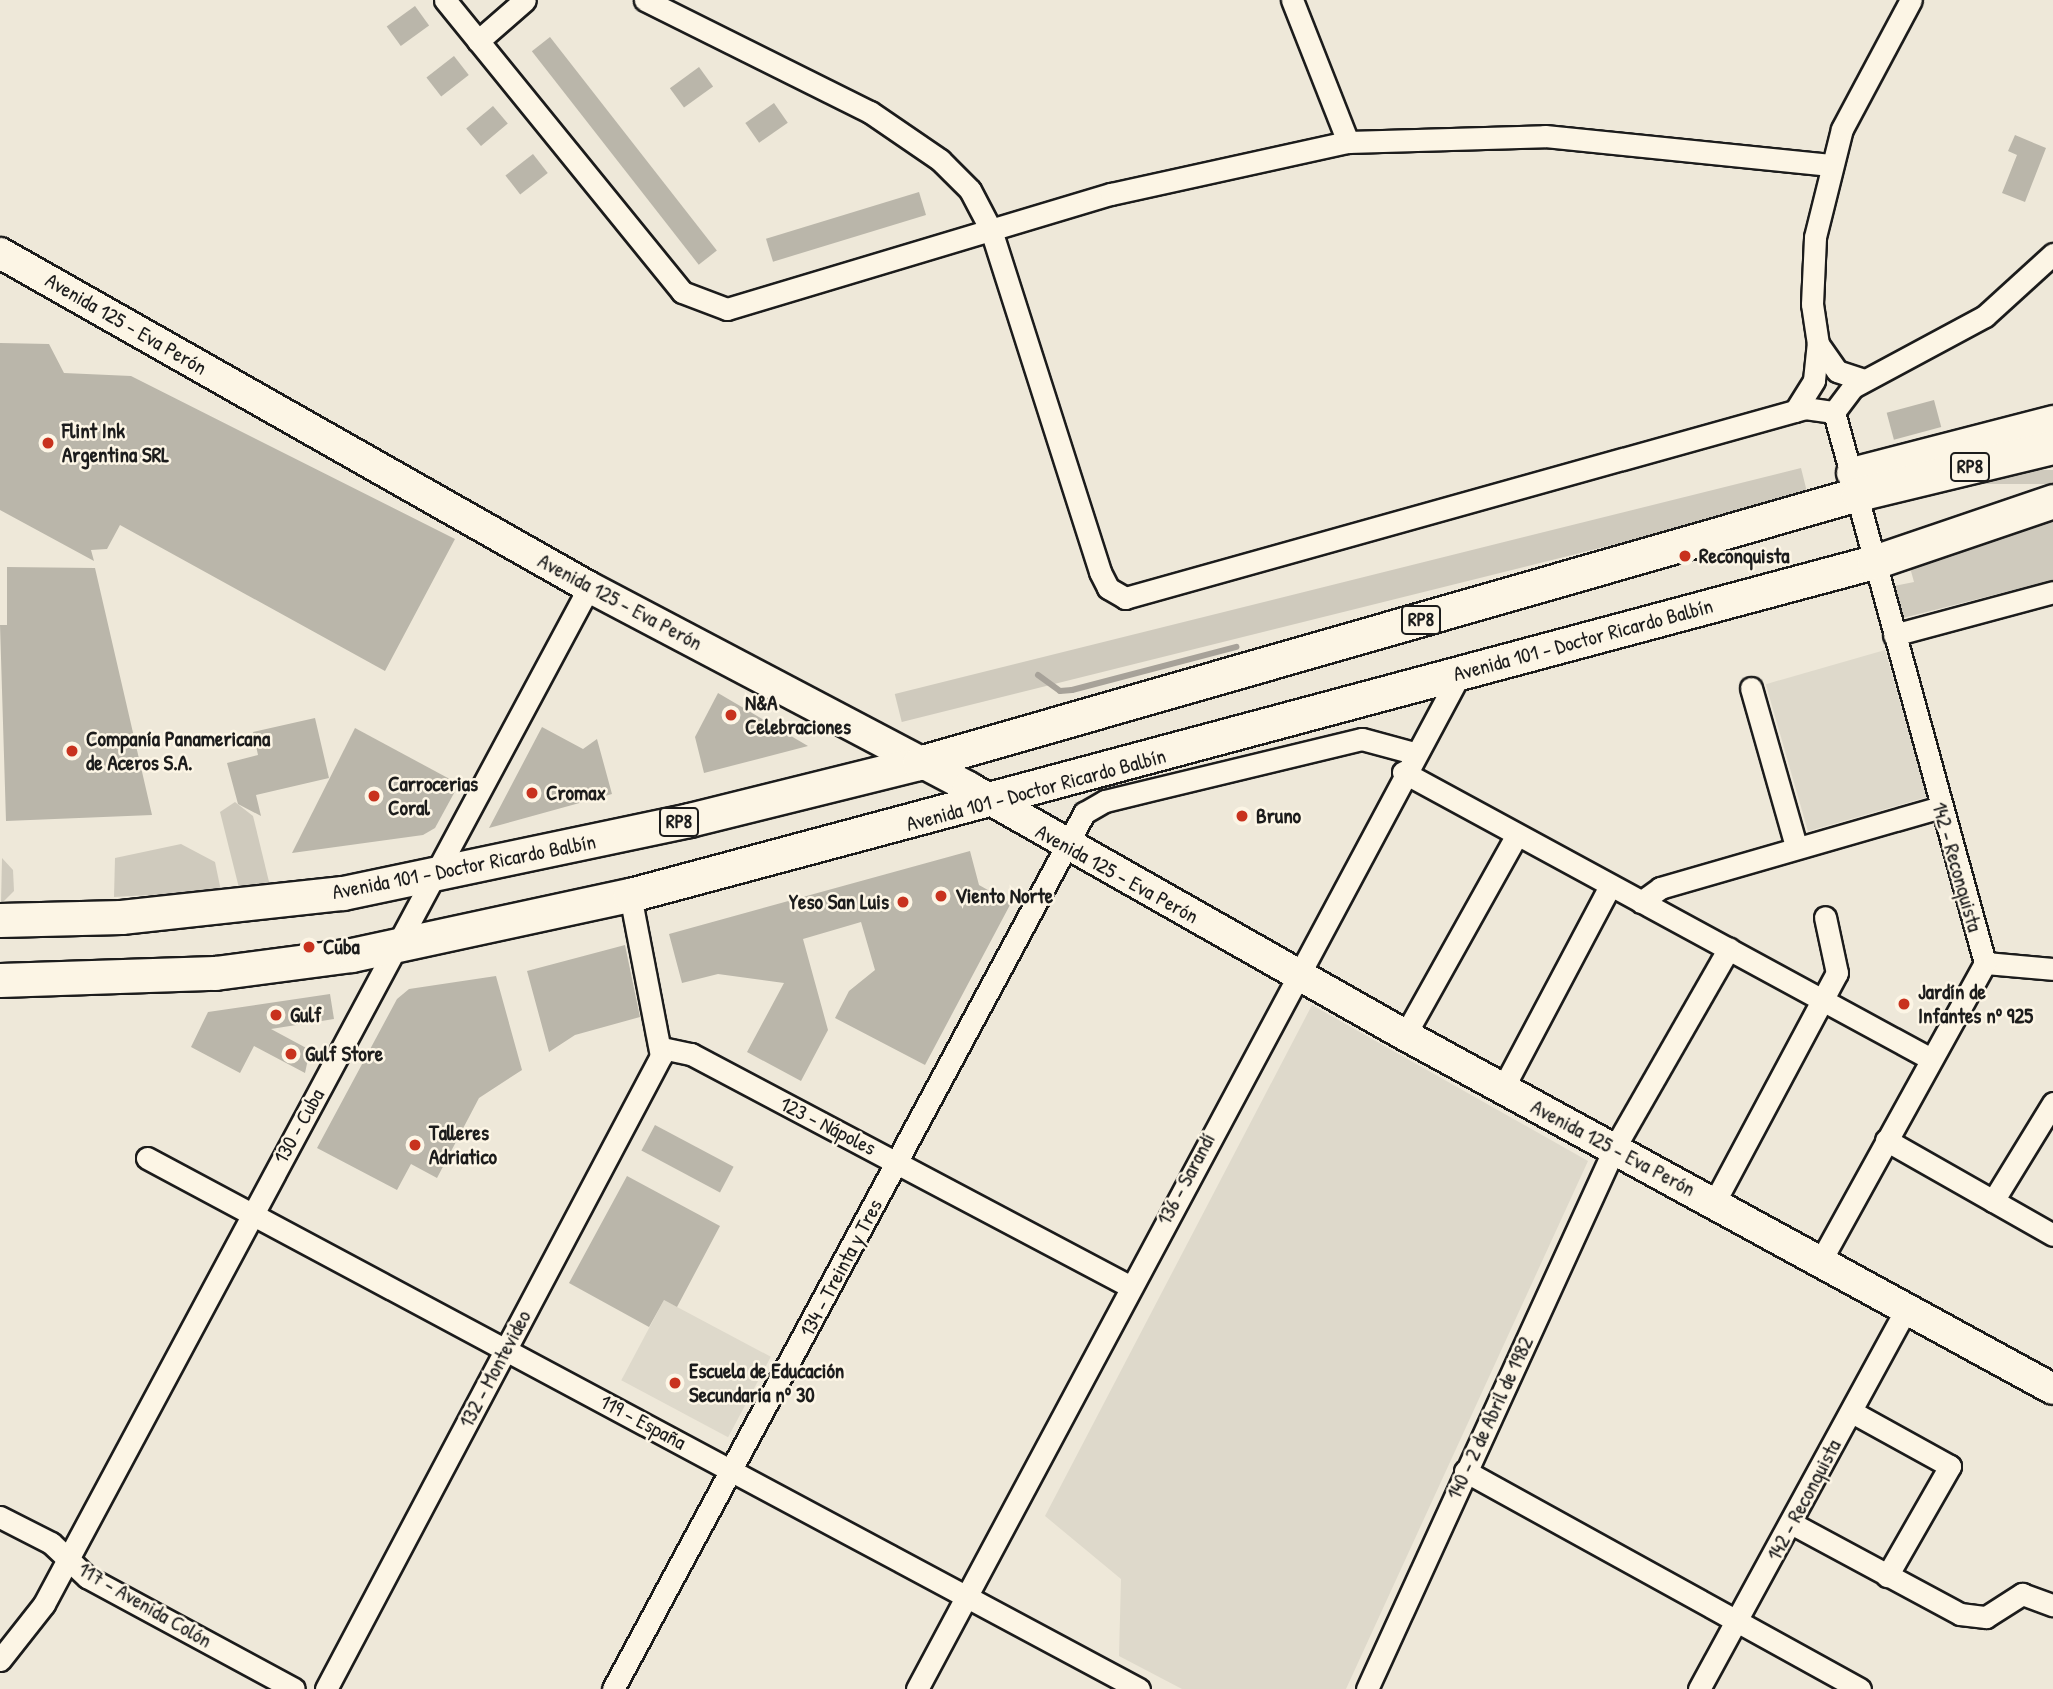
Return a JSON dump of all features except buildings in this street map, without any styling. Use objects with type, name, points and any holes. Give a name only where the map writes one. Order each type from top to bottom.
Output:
[{"type":"main road","name":"Avenida 101 - Doctor Ricardo Balbín","points":[[0,920],[200,910],[438,875],[919,763],[1855,483],[2053,447]]},
{"type":"main road","name":"Avenida 101 - Doctor Ricardo Balbín","points":[[0,981],[215,973],[396,948],[630,895],[994,803],[1461,672],[1874,562],[2053,501]]},
{"type":"street","points":[[445,0],[644,248],[699,303],[741,308],[991,230],[1192,172],[1348,142],[1545,136],[1831,165]]},
{"type":"street","points":[[478,41],[525,0]]},
{"type":"street","points":[[645,0],[914,141],[959,176],[991,230],[1100,572],[1108,588],[1125,598],[1795,411],[1834,412],[1864,380],[1985,316],[2053,254]]},
{"type":"street","points":[[1292,0],[1348,142]]},
{"type":"street","points":[[1795,411],[1814,380],[1818,344],[1812,271],[1831,165],[1859,91],[1911,0]]},
{"type":"street","name":"Avenida 125 - Eva Perón","points":[[0,253],[589,587],[994,803],[1067,847],[1405,1035],[1615,1147],[2053,1389]]},
{"type":"street","points":[[1818,344],[1837,371],[1864,380]]},
{"type":"street","name":"142 - Reconquista","points":[[1834,412],[1940,807],[1985,963]]},
{"type":"street","points":[[1855,483],[2053,421]]},
{"type":"street","name":"130 - Cuba","points":[[0,1660],[44,1604],[250,1215],[438,875],[589,587]]},
{"type":"street","points":[[1894,635],[2053,592]]},
{"type":"street","name":"136 - Sarandí","points":[[917,1689],[1403,772],[1461,672]]},
{"type":"street","points":[[1751,688],[1796,846]]},
{"type":"street","name":"134 - Treinta y Tres","points":[[613,1689],[1084,813],[1105,801],[1362,739],[1414,753]]},
{"type":"street","points":[[1403,772],[1931,1059]]},
{"type":"street","points":[[1640,902],[1660,888],[1796,846],[1940,807]]},
{"type":"street","points":[[1405,1035],[1517,836]]},
{"type":"street","points":[[1503,1088],[1609,886]]},
{"type":"street","points":[[630,895],[662,1048]]},
{"type":"street","points":[[1714,1203],[1825,1000],[1838,964],[1825,916]]},
{"type":"street","name":"140 - 2 de Abril de 1982","points":[[1367,1689],[1615,1147],[1729,948]]},
{"type":"street","points":[[1820,1262],[1985,963],[2053,969]]},
{"type":"street","name":"123 - Nápoles","points":[[662,1048],[691,1054],[1130,1286]]},
{"type":"street","name":"132 - Montevideo","points":[[326,1689],[662,1048]]},
{"type":"street","points":[[1993,1201],[2053,1102]]},
{"type":"street","points":[[1886,1140],[2053,1235]]},
{"type":"street","name":"119 - España","points":[[147,1158],[1139,1689]]},
{"type":"street","name":"142 - Reconquista","points":[[1699,1689],[1906,1310]]},
{"type":"street","points":[[1852,1412],[1950,1466],[1887,1576]]},
{"type":"street","points":[[1465,1471],[1860,1689]]},
{"type":"street","name":"117 - Avenida Colón","points":[[0,1517],[68,1559],[87,1577],[294,1689]]},
{"type":"street","points":[[1791,1523],[1887,1576],[1977,1619],[2022,1594],[2053,1605]]},
{"type":"shaded area","points":[[1801,468],[1808,496],[902,722],[895,694]]},
{"type":"shaded area","points":[[1905,470],[2053,470],[2053,484],[1905,484]]},
{"type":"shaded area","points":[[2053,519],[2053,580],[1903,618],[1894,586],[1914,582],[1909,564]]},
{"type":"shaded area","points":[[1885,650],[1927,797],[1808,831],[1766,684]]},
{"type":"shaded area","points":[[235,802],[253,816],[270,886],[240,892],[220,812]]},
{"type":"shaded area","points":[[181,844],[215,862],[221,891],[114,897],[115,858]]},
{"type":"shaded area","points":[[2,858],[13,870],[14,891],[1,904]]},
{"type":"shaded area","points":[[1312,1005],[1588,1161],[1346,1689],[1182,1689],[1119,1656],[1121,1579],[1045,1516]]},
{"type":"shaded area","points":[[664,1300],[771,1357],[728,1437],[621,1380]]},
{"type":"waterway","points":[[1038,675],[1060,691],[1072,690],[1236,647]]},
{"type":"place","name":"Flint Ink Argentina SRL","points":[[48,443]]},
{"type":"place","name":"Reconquista","points":[[1685,556]]},
{"type":"place","name":"N&A Celebraciones","points":[[731,715]]},
{"type":"place","name":"Companía Panamericana de Aceros S.A.","points":[[72,751]]},
{"type":"place","name":"Cromax","points":[[532,793]]},
{"type":"place","name":"Carrocerias Coral","points":[[374,796]]},
{"type":"place","name":"Bruno","points":[[1242,816]]},
{"type":"place","name":"Viento Norte","points":[[941,896]]},
{"type":"place","name":"Yeso San Luis","points":[[903,902]]},
{"type":"place","name":"Cuba","points":[[309,947]]},
{"type":"place","name":"Jardín de Infantes nº 925","points":[[1904,1004]]},
{"type":"place","name":"Gulf","points":[[276,1015]]},
{"type":"place","name":"Gulf Store","points":[[291,1054]]},
{"type":"place","name":"Talleres Adriatico","points":[[415,1145]]},
{"type":"place","name":"Escuela de Educación Secundaria nº 30","points":[[675,1383]]}]
